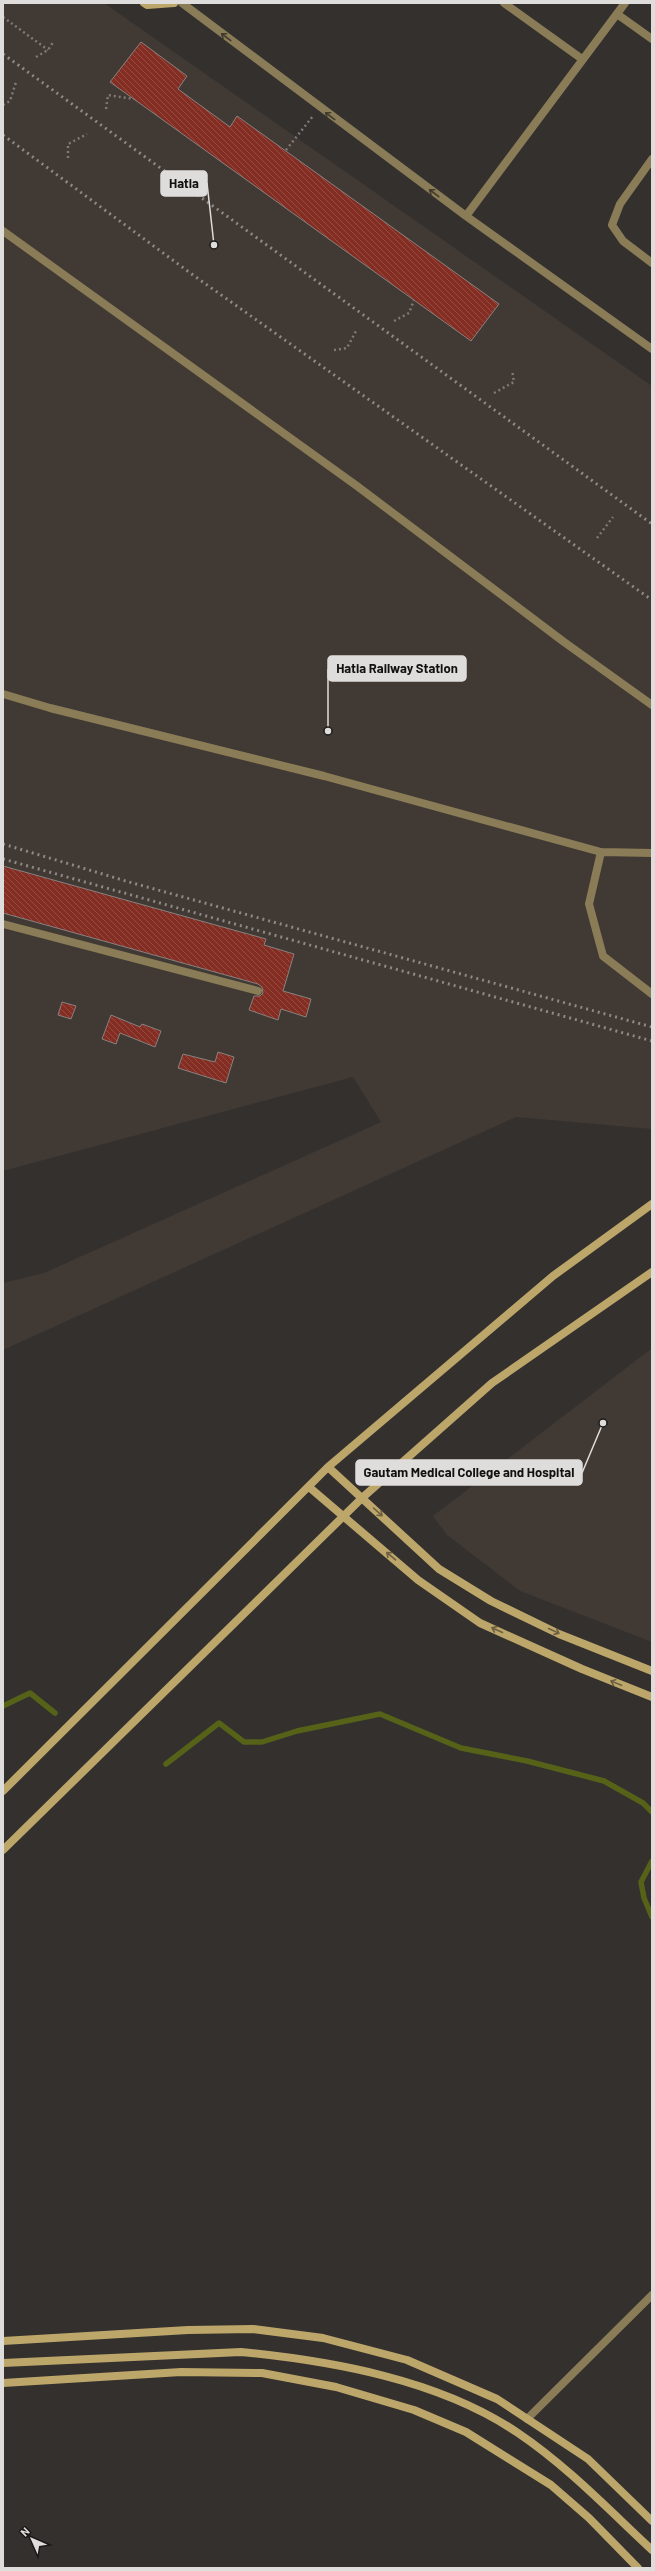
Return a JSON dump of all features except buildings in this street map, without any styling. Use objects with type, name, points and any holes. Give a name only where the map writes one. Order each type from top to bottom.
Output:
[{"type":"street","points":[[144,3],[147,6],[174,3]]},
{"type":"street","points":[[182,3],[319,108],[466,216],[652,349]]},
{"type":"street","points":[[504,3],[582,59]]},
{"type":"street","points":[[466,216],[624,3]]},
{"type":"street","points":[[617,14],[652,40]]},
{"type":"street","points":[[652,159],[620,204],[612,225],[623,241],[652,263]]},
{"type":"street","points":[[3,231],[357,486],[564,642],[652,705]]},
{"type":"street","points":[[3,694],[50,708],[324,776],[601,852],[652,853]]},
{"type":"street","points":[[601,852],[589,904],[603,956],[652,994]]},
{"type":"street","points":[[3,924],[258,991]]},
{"type":"street","points":[[3,1791],[328,1467],[553,1276],[652,1204]]},
{"type":"street","points":[[3,1850],[362,1498],[492,1383],[652,1272]]},
{"type":"street","points":[[328,1467],[439,1569],[491,1602],[559,1634],[652,1671]]},
{"type":"street","points":[[309,1487],[418,1580],[480,1623],[582,1669],[652,1697]]},
{"type":"street","points":[[527,2419],[652,2295]]},
{"type":"street","points":[[3,2341],[188,2330],[253,2329],[324,2338],[407,2360],[497,2399],[588,2459],[652,2521]]},
{"type":"street","points":[[3,2363],[241,2352],[275,2356],[374,2374],[423,2386],[516,2432],[568,2473],[652,2550]]},
{"type":"street","points":[[3,2383],[181,2372],[262,2373],[336,2387],[407,2407],[466,2432],[551,2485],[589,2518],[638,2568]]},
{"type":"path","points":[[3,17],[48,50]]},
{"type":"path","points":[[36,57],[48,50],[54,41]]},
{"type":"path","points":[[3,105],[10,101],[16,82]]},
{"type":"path","points":[[106,109],[108,95],[134,99]]},
{"type":"path","points":[[286,150],[319,108]]},
{"type":"path","points":[[68,158],[68,144],[87,134]]},
{"type":"path","points":[[394,321],[409,313],[414,300]]},
{"type":"path","points":[[334,350],[347,348],[357,329]]},
{"type":"path","points":[[494,393],[514,382],[512,370]]},
{"type":"path","points":[[598,538],[613,517]]},
{"type":"shaded area","points":[[3,3],[104,3],[652,386],[652,1129],[516,1117],[3,1350],[3,1283],[44,1273],[381,1122],[353,1077],[3,1171]]},
{"type":"shaded area","points":[[652,1348],[652,1642],[520,1591],[447,1535],[433,1516]]},
{"type":"waterway","points":[[3,1706],[30,1693],[55,1713]]},
{"type":"waterway","points":[[166,1764],[219,1723],[244,1742],[262,1742],[297,1731],[380,1714],[461,1748],[527,1761],[604,1781],[643,1803],[652,1812]]},
{"type":"waterway","points":[[652,1861],[641,1882],[644,1898],[652,1917]]},
{"type":"railway","points":[[3,54],[652,524]]},
{"type":"railway","points":[[3,135],[193,275],[652,600]]},
{"type":"railway","points":[[3,844],[129,882],[652,1027]]},
{"type":"railway","points":[[3,859],[652,1041]]},
{"type":"place","name":"Hatia","points":[[214,245]]},
{"type":"place","name":"Hatia Railway Station","points":[[328,731]]},
{"type":"place","name":"Gautam Medical College and Hospital","points":[[603,1423]]}]
